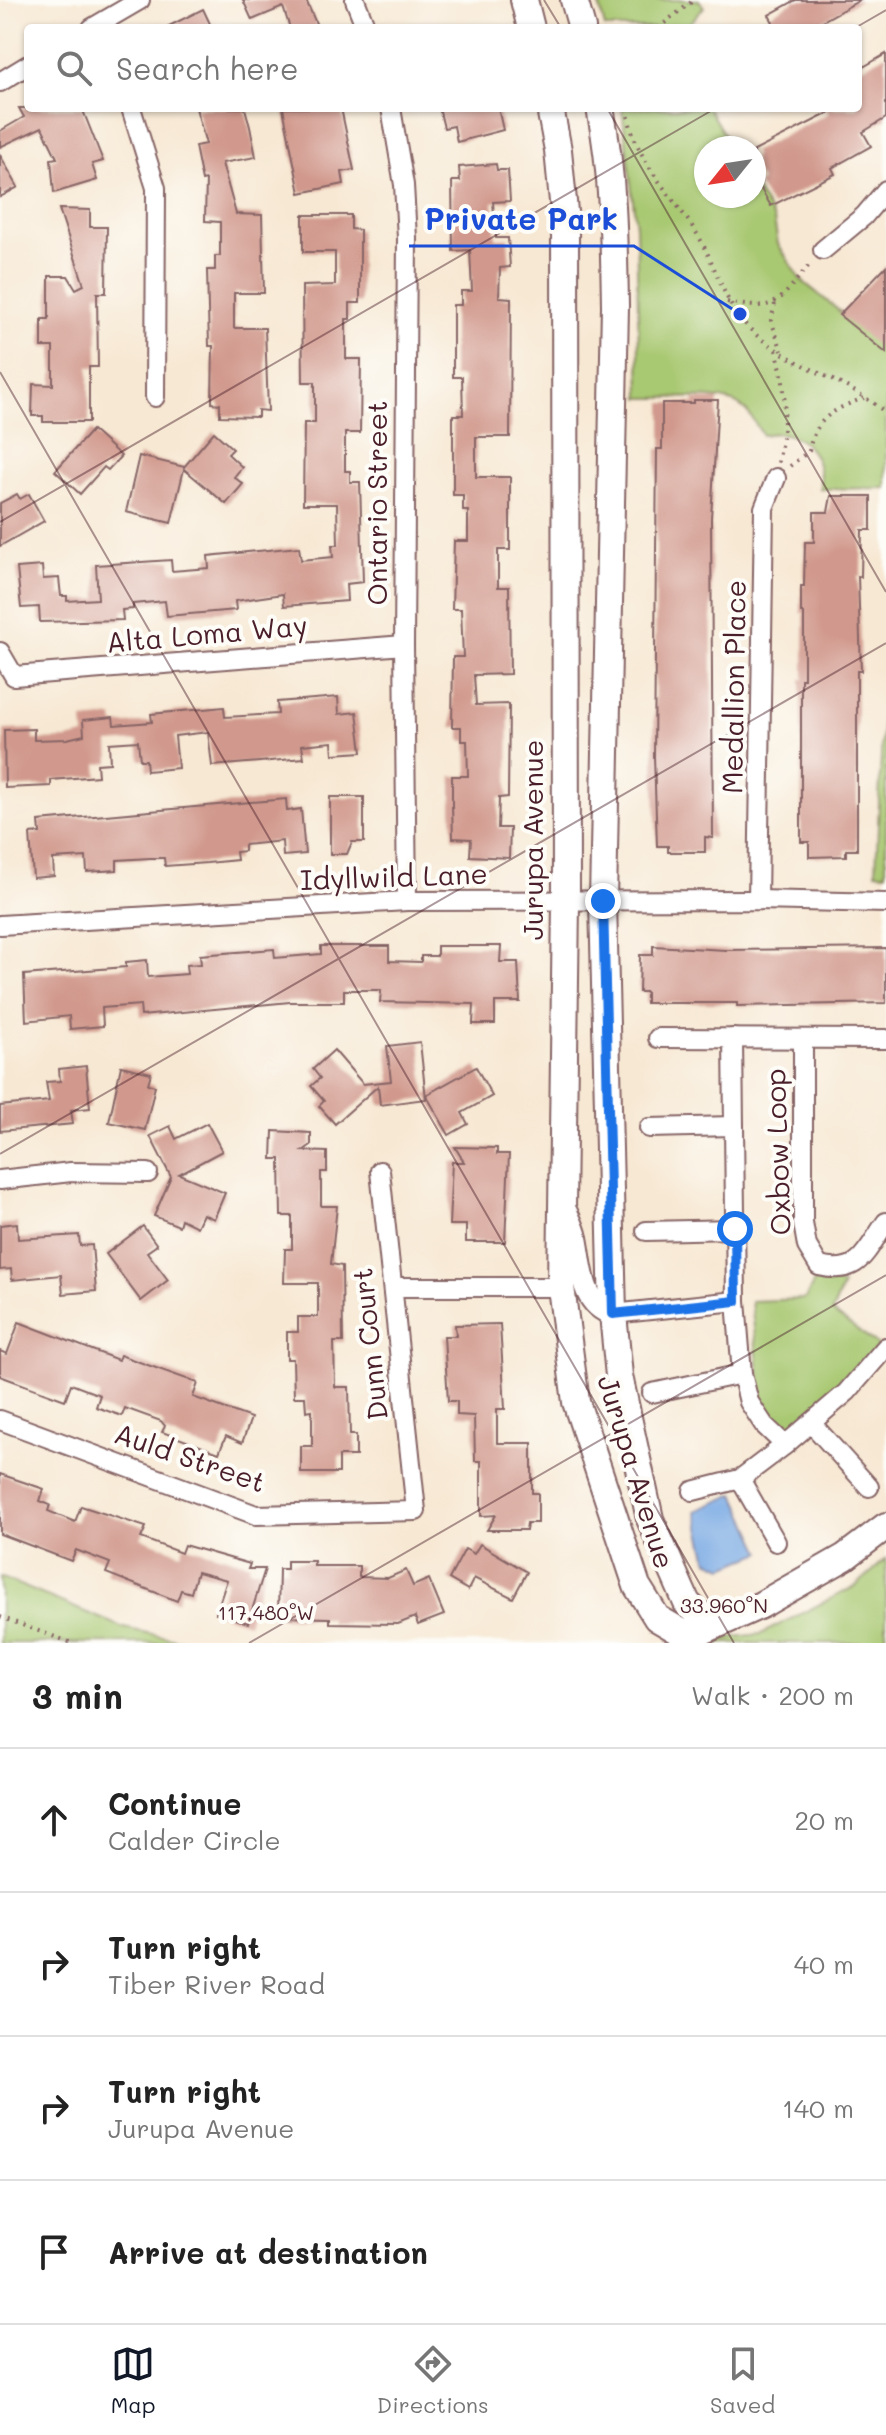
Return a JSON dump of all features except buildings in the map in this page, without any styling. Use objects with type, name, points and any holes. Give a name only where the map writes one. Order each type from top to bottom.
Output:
[{"type":"main road","points":[[524,0],[530,24]]},
{"type":"main road","points":[[574,0],[581,24]]},
{"type":"main road","name":"Jurupa Avenue","points":[[551,112],[565,222],[566,902],[561,1287],[576,1402],[637,1586],[657,1618],[670,1627],[696,1634],[720,1623]]},
{"type":"main road","name":"Jurupa Avenue","points":[[601,112],[607,143],[614,230],[615,306],[603,901],[613,1314],[619,1376],[650,1519],[687,1603],[699,1614],[720,1623]]},
{"type":"main road","points":[[720,1623],[806,1580],[886,1526]]},
{"type":"street","points":[[99,24],[140,0]]},
{"type":"street","points":[[355,0],[364,24]]},
{"type":"street","points":[[0,82],[24,67]]},
{"type":"street","points":[[132,112],[156,188],[155,397]]},
{"type":"street","name":"Ontario Street","points":[[392,112],[404,185],[407,238],[404,645],[407,901]]},
{"type":"street","points":[[823,250],[864,216],[886,190]]},
{"type":"street","name":"Medallion Place","points":[[758,900],[764,508],[776,478]]},
{"type":"street","name":"Alta Loma Way","points":[[0,652],[14,676],[404,645]]},
{"type":"street","name":"Idyllwild Lane","points":[[0,925],[407,901],[758,900],[886,903]]},
{"type":"street","points":[[658,1038],[886,1039]]},
{"type":"street","points":[[733,1038],[736,1301],[742,1374],[749,1402],[764,1425],[785,1445]]},
{"type":"street","name":"Oxbow Loop","points":[[803,1039],[803,1223],[807,1246],[819,1266],[841,1271],[856,1265],[886,1222]]},
{"type":"street","points":[[649,1128],[734,1126]]},
{"type":"street","name":"Dunn Court","points":[[380,1171],[416,1511]]},
{"type":"street","points":[[0,1180],[71,1172],[148,1173]]},
{"type":"street","points":[[562,1203],[575,1234],[588,1293],[601,1310],[613,1314],[736,1301]]},
{"type":"street","points":[[646,1231],[735,1229]]},
{"type":"street","points":[[393,1287],[561,1287]]},
{"type":"street","points":[[693,1491],[740,1479],[813,1425],[883,1358]]},
{"type":"street","points":[[652,1393],[742,1374]]},
{"type":"street","name":"Auld Street","points":[[0,1420],[256,1515],[416,1511]]},
{"type":"street","points":[[813,1425],[869,1487]]},
{"type":"street","points":[[740,1479],[776,1542]]},
{"type":"path","points":[[663,24],[694,0]]},
{"type":"path","points":[[628,112],[641,156],[695,230],[726,302],[748,327],[775,348],[866,398],[886,413]]},
{"type":"path","points":[[782,352],[771,320],[775,304],[823,250]]},
{"type":"path","points":[[726,302],[758,308],[775,304]]},
{"type":"path","points":[[775,348],[784,375],[787,415],[776,478]]},
{"type":"path","points":[[776,478],[809,451],[812,435],[821,419],[834,409],[866,398]]},
{"type":"path","points":[[0,1617],[72,1643]]},
{"type":"green space","points":[[598,0],[699,0],[704,7],[689,24],[604,24]]},
{"type":"green space","points":[[622,112],[710,112],[725,136],[694,136],[694,208],[766,206],[774,219],[778,244],[800,279],[886,349],[886,488],[820,489],[818,464],[806,445],[788,435],[762,435],[746,411],[730,401],[640,398],[636,226]]},
{"type":"green space","points":[[886,637],[886,873],[876,872]]},
{"type":"green space","points":[[818,1275],[829,1283],[843,1285],[832,1312],[879,1346],[830,1395],[792,1426],[776,1418],[762,1400],[751,1301],[805,1299]]},
{"type":"green space","points":[[886,1559],[886,1643],[679,1643],[761,1634],[856,1586]]},
{"type":"green space","points":[[0,1577],[124,1628],[194,1643],[0,1643]]},
{"type":"water","points":[[735,1494],[762,1552],[724,1567],[708,1560],[696,1511]]},
{"type":"place","name":"Private Park","points":[[740,314]]},
{"type":"route","points":[[603,901],[613,1314],[736,1301],[735,1229]]}]
